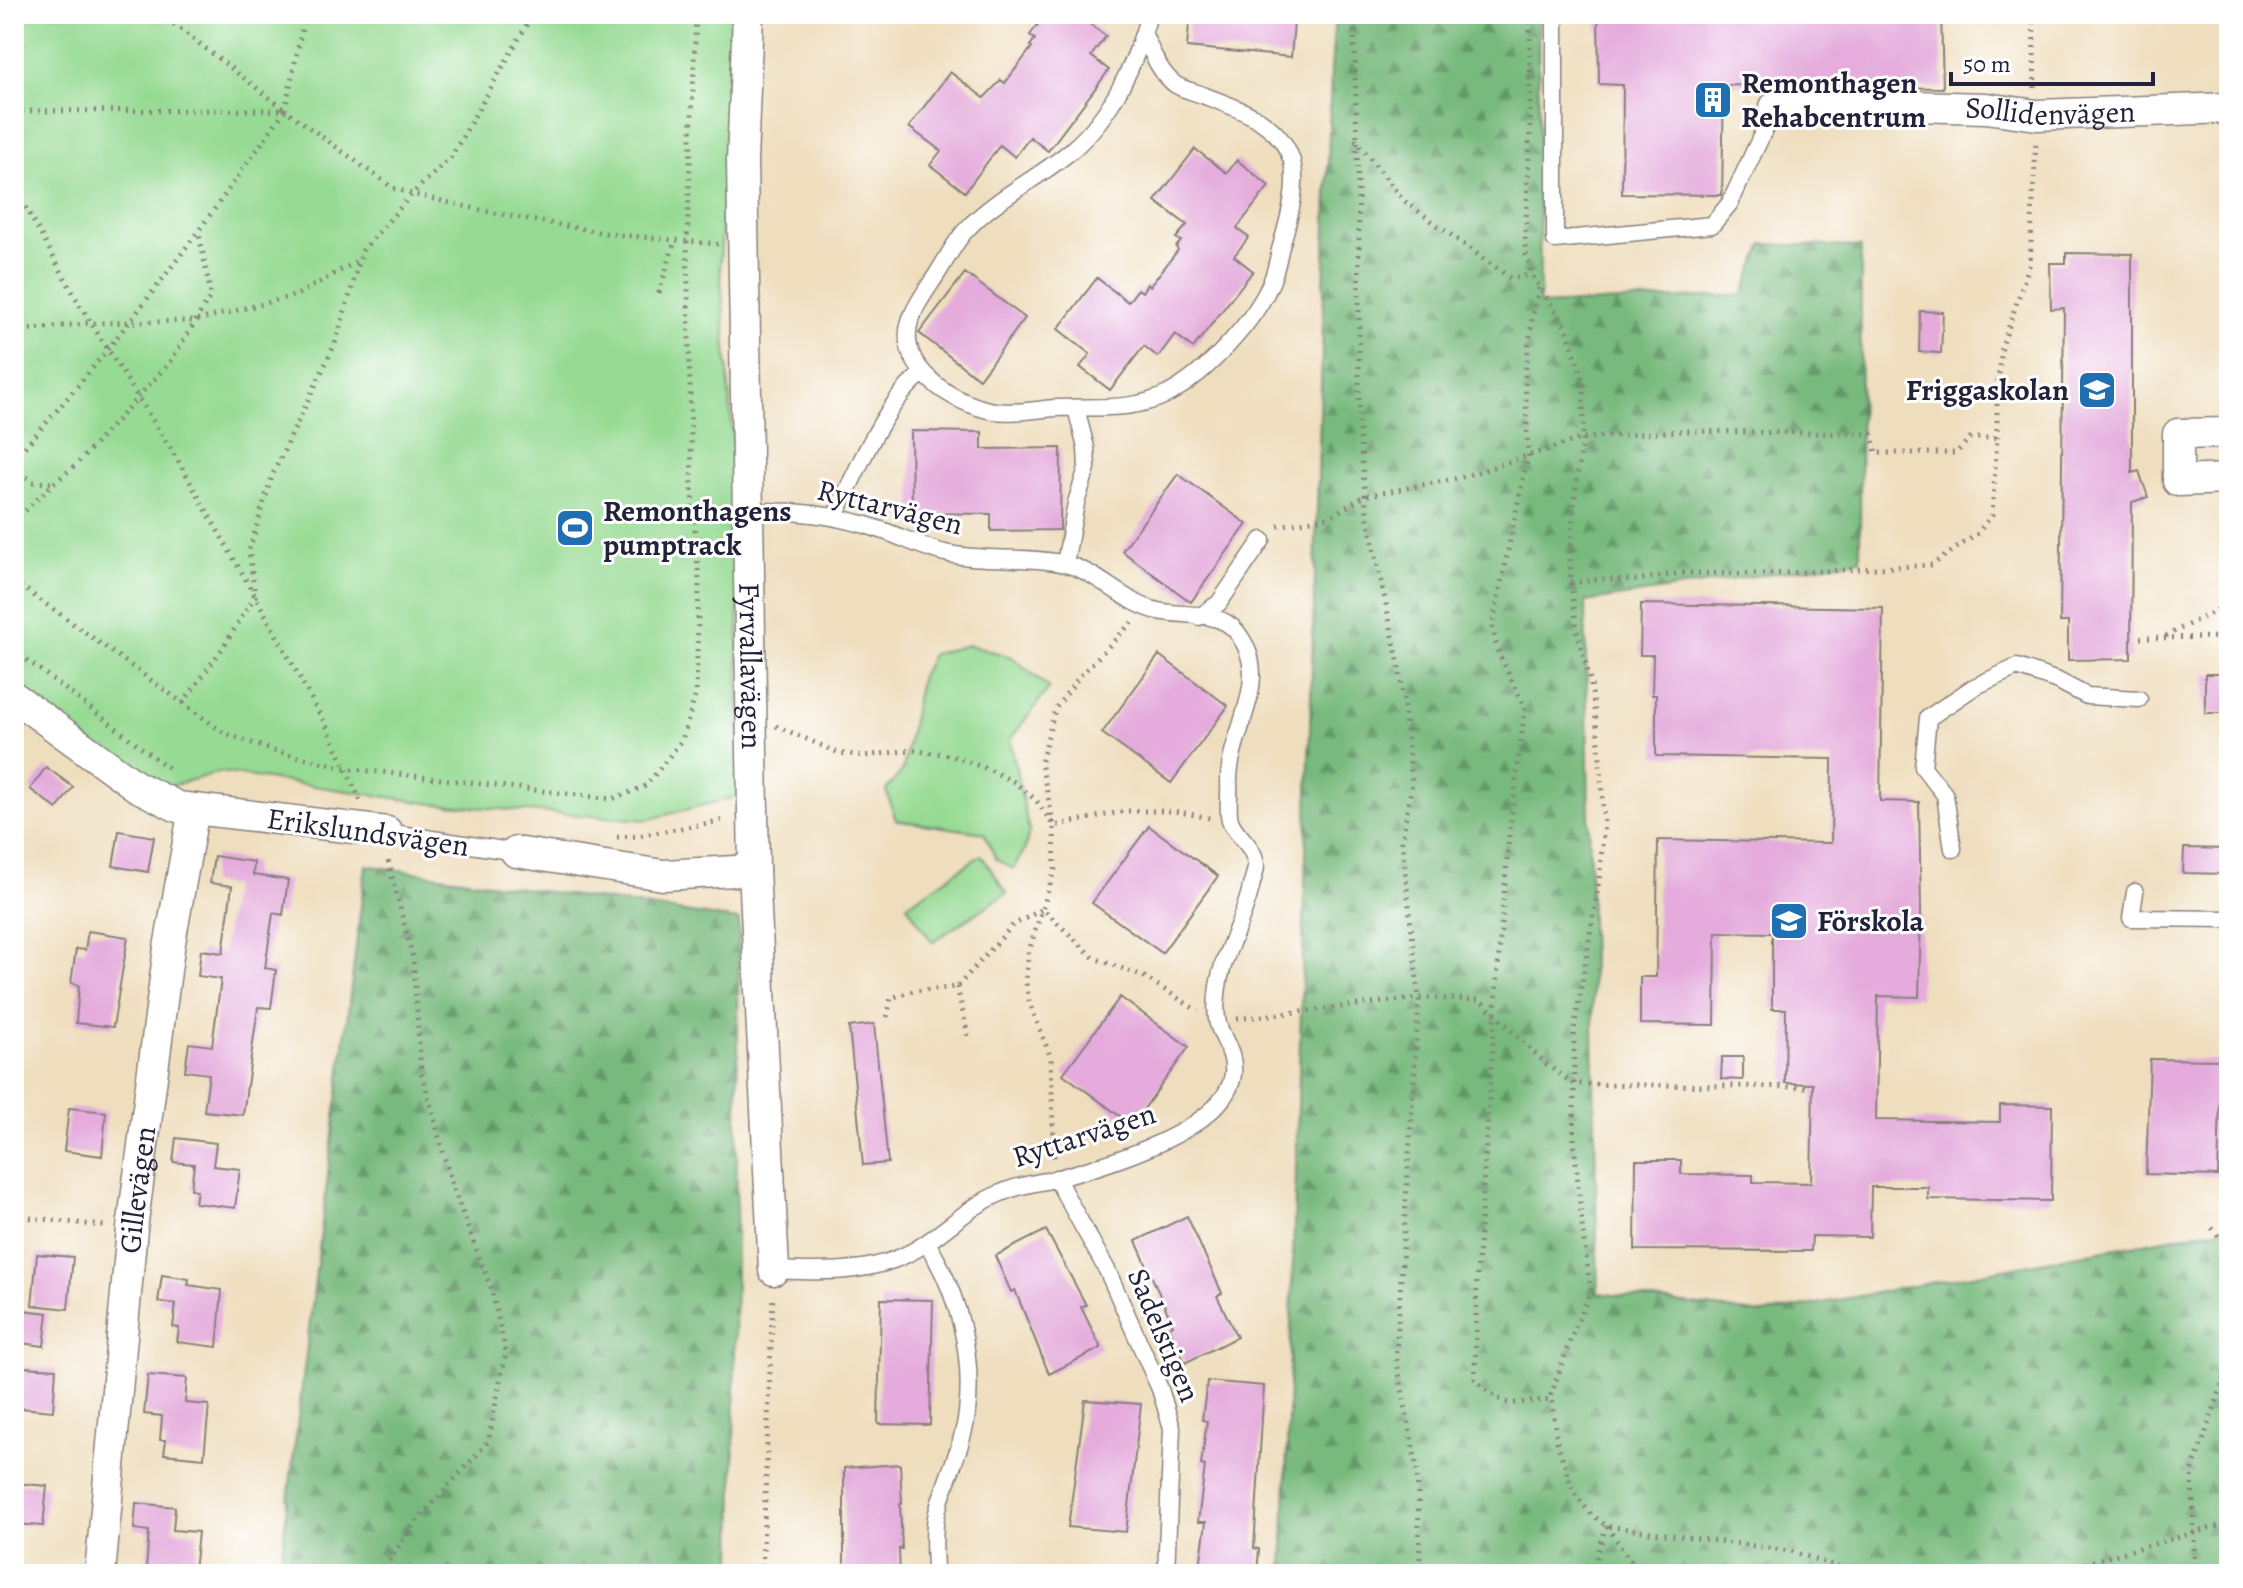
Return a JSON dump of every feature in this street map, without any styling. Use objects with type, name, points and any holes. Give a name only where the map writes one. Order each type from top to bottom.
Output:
[{"type":"street","name":"Fyrvallavägen","points":[[748,14],[742,161],[754,870],[774,1270]]},
{"type":"street","name":"Sollidenvägen","points":[[1775,107],[1803,103],[1986,108],[2037,115],[2229,108]]},
{"type":"street","points":[[2229,433],[2178,434],[2178,481],[2229,479]]},
{"type":"street","name":"Erikslundsvägen","points":[[14,697],[136,786],[178,807],[377,824]]},
{"type":"street","name":"Gillevägen","points":[[100,1574],[132,1229],[169,948],[194,809]]},
{"type":"street","name":"Erikslundsvägen","points":[[516,852],[663,875],[754,870]]},
{"type":"lane","points":[[1144,35],[1165,75],[1177,86],[1231,105],[1274,129],[1286,146],[1293,166],[1292,196],[1272,280],[1256,310],[1231,341],[1170,393],[1142,404],[1109,408],[999,412],[978,408],[941,389],[923,373],[914,357],[909,338],[910,321],[966,230],[987,210],[1075,148],[1095,126],[1113,101],[1144,35],[1149,14]]},
{"type":"lane","points":[[1555,14],[1555,240],[1712,225],[1730,203],[1775,107]]},
{"type":"lane","points":[[835,517],[869,445],[910,383],[923,373]]},
{"type":"lane","points":[[1065,564],[1071,527],[1087,468],[1086,448],[1076,408]]},
{"type":"lane","name":"Ryttarvägen","points":[[747,512],[835,517],[945,553],[1065,564],[1090,574],[1132,601],[1156,611],[1223,620],[1247,650],[1253,683],[1229,775],[1230,822],[1248,842],[1256,865],[1246,911],[1222,966],[1217,993],[1217,1022],[1231,1051],[1233,1076],[1221,1101],[1193,1126],[1156,1145],[1056,1178],[1024,1183],[992,1196],[902,1258],[878,1267],[807,1272],[774,1270]]},
{"type":"lane","points":[[1199,617],[1219,603],[1262,540]]},
{"type":"lane","points":[[1953,849],[1945,795],[1923,767],[1928,718],[1974,687],[2017,667],[2058,681],[2087,696],[2139,699]]},
{"type":"lane","name":"Erikslundsvägen","points":[[377,824],[516,852]]},
{"type":"lane","points":[[2135,892],[2131,918],[2229,919]]},
{"type":"lane","name":"Sadelstigen","points":[[1056,1178],[1107,1270],[1160,1389],[1172,1428],[1166,1574]]},
{"type":"lane","points":[[927,1243],[946,1274],[960,1313],[968,1370],[967,1414],[936,1516],[935,1574]]},
{"type":"path","points":[[161,14],[393,188],[494,213],[610,234],[743,246]]},
{"type":"path","points":[[14,459],[131,322],[199,233],[285,110],[305,14]]},
{"type":"path","points":[[183,703],[255,596],[249,551],[272,476],[335,344],[363,250],[412,194],[451,157],[533,14]]},
{"type":"path","points":[[14,581],[224,733],[274,751],[346,768],[612,799],[646,786],[682,740],[696,694],[699,582],[692,490],[687,241],[696,14]]},
{"type":"path","points":[[1354,14],[1359,430],[1365,496],[1400,670],[1412,783],[1402,841],[1419,998],[1396,1357],[1417,1469],[1420,1560],[1417,1574]]},
{"type":"path","points":[[1530,14],[1525,251],[1532,275],[1567,329],[1584,382],[1583,438],[1573,514],[1571,583],[1577,631],[1591,683],[1599,743],[1604,825],[1599,881],[1574,1030],[1574,1142],[1591,1291],[1551,1395],[1557,1442],[1573,1491],[1589,1512],[1606,1526],[1640,1574]]},
{"type":"path","points":[[1571,583],[1601,579],[1635,580],[1683,573],[1767,574],[1932,565],[1977,534],[1992,515],[1997,390],[2002,347],[2030,263],[2037,115],[2033,14]]},
{"type":"path","points":[[14,111],[285,110]]},
{"type":"path","points":[[1355,139],[1403,200],[1510,278],[1532,275]]},
{"type":"path","points":[[14,186],[91,323],[177,459],[328,729],[377,824],[413,958],[421,1070],[452,1185],[491,1288],[506,1352],[488,1442],[414,1524],[380,1574]]},
{"type":"path","points":[[14,522],[77,464],[172,360],[211,295],[199,233]]},
{"type":"path","points":[[659,293],[675,240]]},
{"type":"path","points":[[14,331],[91,323],[195,321],[297,295],[360,259]]},
{"type":"path","points":[[1540,287],[1532,319],[1525,375],[1528,456],[1492,626],[1498,652],[1525,708],[1509,837],[1495,1014],[1477,1275],[1475,1379],[1488,1391],[1510,1403],[1535,1399],[1552,1401]]},
{"type":"path","points":[[1262,540],[1271,527],[1329,517],[1365,496],[1459,478],[1583,438],[1682,431],[1872,434],[1876,453],[1956,453],[1970,438],[1997,438]]},
{"type":"path","points":[[14,467],[33,482],[54,483]]},
{"type":"path","points":[[2164,637],[2229,604]]},
{"type":"path","points":[[1056,1178],[1050,1104],[1051,1058],[1029,1001],[1026,982],[1028,954],[1055,869],[1054,826],[1041,763],[1055,709],[1080,676],[1146,607]]},
{"type":"path","points":[[2140,638],[2229,637]]},
{"type":"path","points":[[14,650],[178,775]]},
{"type":"path","points":[[772,725],[839,753],[864,756],[911,750],[949,755],[1014,782],[1036,800],[1054,826]]},
{"type":"path","points":[[350,807],[377,824]]},
{"type":"path","points":[[1054,826],[1125,811],[1174,811],[1230,822]]},
{"type":"path","points":[[609,838],[755,816]]},
{"type":"path","points":[[1043,909],[1094,958],[1143,976],[1217,1022],[1419,998],[1480,1000],[1546,1064],[1574,1084],[1809,1087]]},
{"type":"path","points":[[887,1017],[891,998],[913,991],[957,987],[1013,925],[1043,909]]},
{"type":"path","points":[[957,987],[968,1036]]},
{"type":"path","points":[[14,1216],[132,1229]]},
{"type":"path","points":[[2212,1228],[2227,1247],[2229,1260]]},
{"type":"path","points":[[762,1574],[774,1270]]},
{"type":"path","points":[[2195,1574],[2192,1472],[2229,1365]]},
{"type":"path","points":[[2046,1574],[2229,1523]]},
{"type":"path","points":[[1596,1574],[1596,1561],[1606,1526]]},
{"type":"path","points":[[1606,1526],[1791,1551],[1858,1574]]},
{"type":"green space","points":[[14,14],[731,14],[720,264],[738,511],[739,796],[646,820],[434,804],[220,772],[153,791],[14,683]]},
{"type":"green space","points":[[1335,14],[1538,14],[1540,305],[1743,295],[1763,244],[1861,247],[1860,560],[1585,602],[1598,1293],[1763,1314],[2229,1227],[2229,1574],[1283,1574]]},
{"type":"green space","points":[[968,645],[1012,657],[1049,688],[1010,740],[1029,831],[1025,849],[1013,869],[996,859],[984,833],[896,820],[886,790],[903,770],[920,679],[932,654]]},
{"type":"green space","points":[[981,855],[1007,893],[932,942],[907,905]]},
{"type":"green space","points":[[366,865],[739,920],[733,1574],[279,1574]]},
{"type":"building","points":[[1046,14],[1100,14],[1091,25],[1106,36],[1091,56],[1109,70],[1048,151],[1030,137],[1015,157],[1000,145],[965,192],[930,165],[941,151],[909,127],[950,72],[984,98],[1001,80],[1005,83],[1032,47],[1035,39],[1030,35]]},
{"type":"building","points":[[1190,14],[1294,23],[1291,57],[1187,47]]},
{"type":"building","name":"Remonthagen Rehabcentrum","points":[[1598,14],[1941,14],[1943,88],[1724,85],[1722,195],[1622,194],[1623,85],[1599,84]]},
{"type":"building","points":[[1195,149],[1227,173],[1237,160],[1269,186],[1237,228],[1249,237],[1234,256],[1253,271],[1193,348],[1175,334],[1158,357],[1144,346],[1110,390],[1080,367],[1090,354],[1058,329],[1097,278],[1128,302],[1138,289],[1142,292],[1147,284],[1150,286],[1178,250],[1176,247],[1181,241],[1176,238],[1187,225],[1155,201]]},
{"type":"building","name":"Friggaskolan","points":[[2066,253],[2132,254],[2132,473],[2139,471],[2148,497],[2132,502],[2131,659],[2068,660],[2068,622],[2060,622],[2064,308],[2051,309],[2050,263],[2066,263]]},
{"type":"building","points":[[965,273],[1025,318],[979,379],[919,333]]},
{"type":"building","points":[[1920,311],[1943,312],[1941,353],[1919,352]]},
{"type":"building","points":[[911,431],[982,432],[982,449],[1061,448],[1060,530],[991,531],[991,514],[912,513]]},
{"type":"building","points":[[1178,474],[1247,524],[1191,602],[1122,551]]},
{"type":"building","name":"Förskola","points":[[1641,604],[1883,608],[1880,801],[1919,802],[1921,910],[1919,997],[1878,996],[1876,1120],[2000,1122],[2000,1105],[2052,1106],[2051,1201],[1928,1199],[1928,1187],[1871,1187],[1870,1237],[1812,1236],[1811,1251],[1635,1250],[1636,1160],[1681,1160],[1681,1174],[1753,1175],[1753,1182],[1811,1183],[1813,1084],[1785,1083],[1786,1009],[1772,1009],[1772,933],[1716,932],[1715,1025],[1640,1024],[1640,977],[1656,977],[1658,840],[1831,843],[1832,759],[1656,756],[1653,655],[1640,655]]},
{"type":"building","points":[[1159,655],[1228,706],[1171,783],[1102,733]]},
{"type":"building","points":[[2205,674],[2229,674],[2229,713],[2205,713]]},
{"type":"building","points":[[46,767],[73,787],[57,809],[30,789]]},
{"type":"building","points":[[1149,826],[1218,876],[1162,953],[1092,903]]},
{"type":"building","points":[[119,831],[154,837],[148,872],[113,866]]},
{"type":"building","points":[[2184,848],[2229,849],[2229,874],[2183,873]]},
{"type":"building","points":[[214,856],[254,862],[253,875],[288,880],[283,915],[273,913],[265,968],[276,970],[271,1008],[258,1007],[243,1115],[204,1111],[209,1074],[185,1071],[189,1043],[212,1046],[221,979],[198,976],[201,950],[223,953],[232,886],[210,883]]},
{"type":"building","points":[[88,931],[128,937],[113,1027],[76,1023],[79,985],[71,983],[76,949],[85,950]]},
{"type":"building","points":[[1120,997],[1189,1047],[1132,1125],[1063,1074]]},
{"type":"building","points":[[874,1024],[888,1163],[863,1165],[849,1027]]},
{"type":"building","points":[[1722,1057],[1743,1057],[1743,1080],[1721,1079]]},
{"type":"building","points":[[2150,1059],[2221,1060],[2218,1176],[2146,1174]]},
{"type":"building","points":[[69,1108],[106,1112],[102,1156],[64,1151]]},
{"type":"building","points":[[176,1138],[216,1143],[213,1166],[240,1169],[235,1208],[195,1203],[197,1190],[191,1189],[194,1164],[173,1162]]},
{"type":"building","points":[[1187,1216],[1222,1293],[1217,1296],[1237,1337],[1185,1363],[1169,1327],[1173,1325],[1136,1241]]},
{"type":"building","points":[[1046,1230],[1086,1305],[1081,1307],[1101,1348],[1049,1374],[1015,1290],[1011,1292],[995,1256]]},
{"type":"building","points":[[37,1254],[73,1257],[68,1309],[32,1305]]},
{"type":"building","points":[[162,1275],[189,1279],[188,1285],[222,1290],[217,1347],[177,1342],[179,1328],[173,1327],[176,1304],[158,1302]]},
{"type":"building","points":[[881,1299],[933,1300],[930,1425],[878,1424]]},
{"type":"building","points":[[14,1309],[48,1313],[44,1346],[14,1342]]},
{"type":"building","points":[[23,1367],[56,1369],[53,1411],[20,1408]]},
{"type":"building","points":[[148,1375],[187,1378],[185,1403],[209,1405],[204,1458],[164,1454],[166,1440],[160,1440],[162,1416],[144,1414]]},
{"type":"building","points":[[1207,1381],[1264,1386],[1254,1548],[1259,1549],[1257,1574],[1199,1574],[1206,1522],[1198,1522],[1205,1466],[1201,1465],[1207,1421],[1202,1420]]},
{"type":"building","points":[[1085,1400],[1141,1404],[1126,1532],[1068,1527]]},
{"type":"building","points":[[900,1464],[900,1574],[844,1574],[844,1468]]},
{"type":"building","points":[[14,1483],[47,1486],[43,1526],[14,1524]]},
{"type":"building","points":[[136,1503],[175,1507],[173,1530],[198,1532],[194,1572],[146,1569],[149,1531],[134,1529]]},
{"type":"place","name":"Remonthagen Rehabcentrum","points":[[1713,100]]},
{"type":"place","name":"Friggaskolan","points":[[2097,390]]},
{"type":"place","name":"Remonthagens pumptrack","points":[[575,528]]},
{"type":"place","name":"Förskola","points":[[1789,921]]}]
